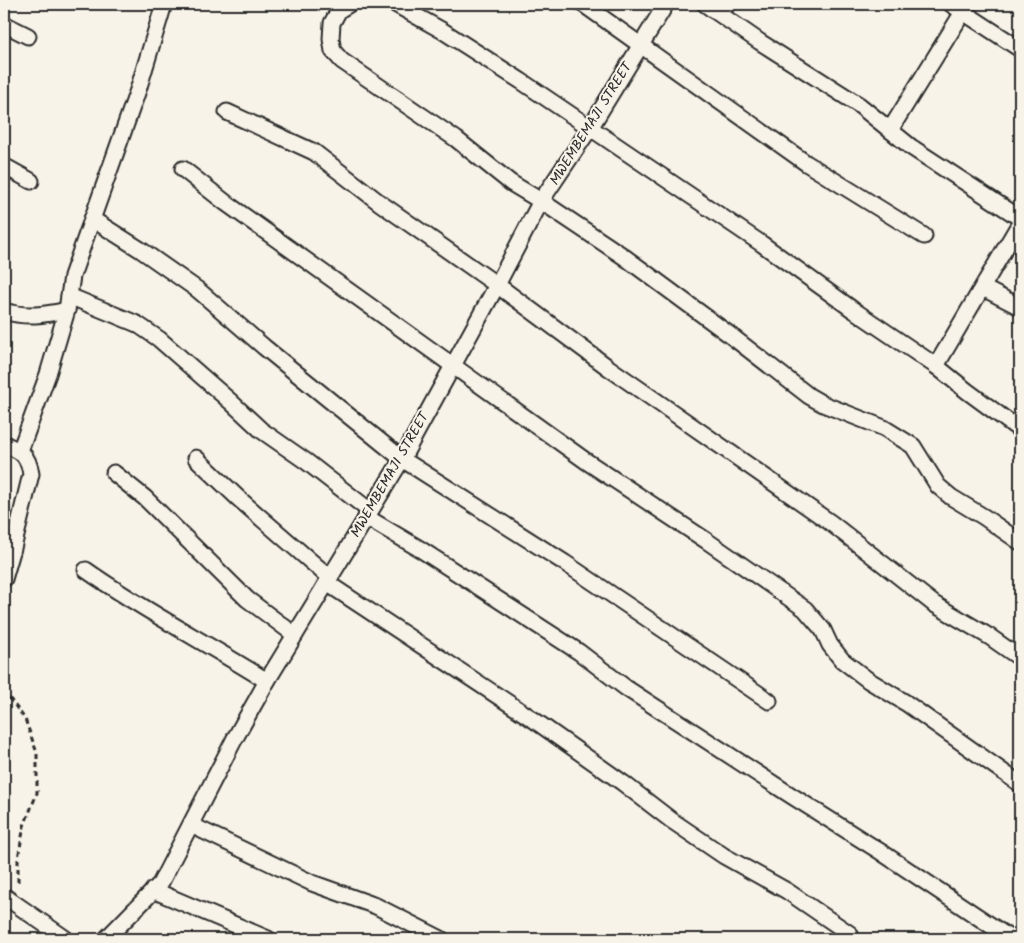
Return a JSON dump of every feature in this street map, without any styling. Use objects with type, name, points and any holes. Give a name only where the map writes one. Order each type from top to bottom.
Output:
[{"type":"street","points":[[20,451],[48,374],[68,303],[72,276],[138,90],[164,4]]},
{"type":"street","points":[[350,4],[339,10],[332,23],[331,39],[333,51],[342,61],[456,139],[511,183],[623,256],[809,396],[823,404],[884,428],[913,446],[938,486],[950,497],[984,517],[1020,542]]},
{"type":"street","points":[[395,4],[443,31],[590,128],[936,366],[1020,430]]},
{"type":"street","points":[[584,4],[806,162],[924,236]]},
{"type":"street","name":"MWEMBEMAJI STREET","points":[[106,939],[160,884],[234,740],[267,681],[402,459],[541,201],[590,128],[666,4]]},
{"type":"street","points":[[708,6],[728,4]]},
{"type":"street","points":[[708,6],[760,42],[859,105],[911,147],[1020,218]]},
{"type":"street","points":[[890,130],[957,8],[1020,49]]},
{"type":"street","points":[[4,24],[28,36]]},
{"type":"street","points":[[226,112],[314,152],[609,368],[831,523],[934,604],[990,637],[1020,658]]},
{"type":"street","points":[[4,166],[31,181]]},
{"type":"street","points":[[183,169],[586,461],[708,541],[805,609],[823,630],[830,645],[842,660],[868,680],[906,703],[1020,784]]},
{"type":"street","points":[[92,219],[141,250],[198,290],[264,347],[402,459],[565,563],[769,701]]},
{"type":"street","points":[[936,366],[1020,223]]},
{"type":"street","points":[[983,288],[1020,307]]},
{"type":"street","points":[[4,311],[33,316],[68,303],[137,324],[159,338],[261,430],[306,462],[368,514],[579,652],[626,688],[881,852],[1011,939]]},
{"type":"street","points":[[4,444],[20,451],[29,461],[31,474],[4,579]]},
{"type":"street","points":[[196,458],[328,580],[534,720],[623,783],[670,820],[724,856],[787,891],[850,934]]},
{"type":"street","points":[[114,473],[145,498],[247,599],[295,635]]},
{"type":"street","points":[[86,570],[166,621],[267,681]]},
{"type":"street","points":[[191,825],[312,883],[376,906],[441,939]]},
{"type":"street","points":[[153,890],[268,939]]},
{"type":"street","points":[[4,896],[66,939]]},
{"type":"path","points":[[4,691],[25,719],[37,752],[37,793],[24,826],[18,858],[18,907]]}]
